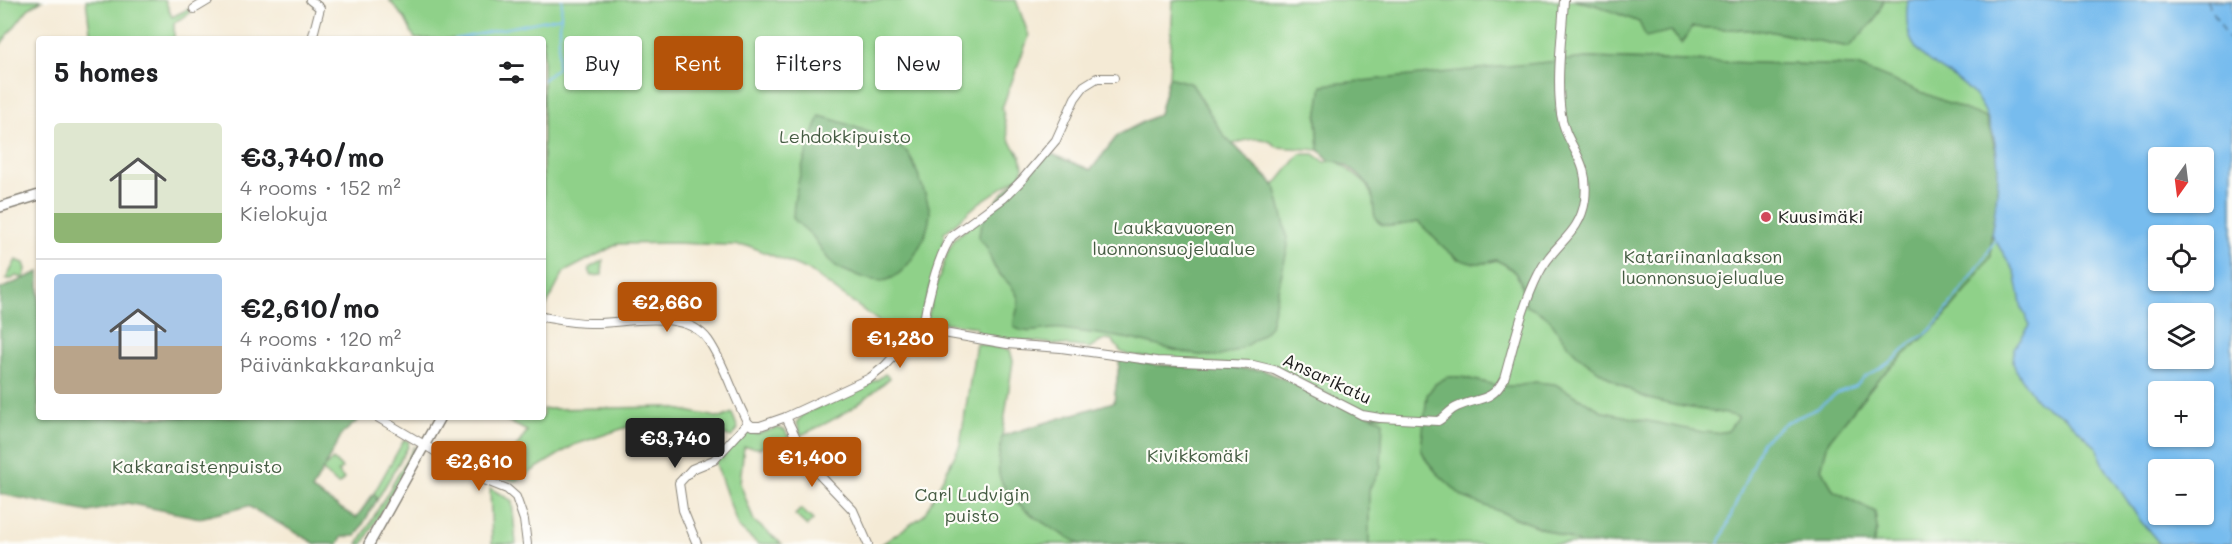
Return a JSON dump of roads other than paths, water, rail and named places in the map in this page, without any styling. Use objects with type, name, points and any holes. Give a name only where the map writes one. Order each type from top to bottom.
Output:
[{"type":"street","points":[[194,9],[209,0]]},
{"type":"street","points":[[310,0],[320,8],[313,36]]},
{"type":"street","name":"Ansarikatu","points":[[922,332],[938,332],[1007,344],[1061,348],[1157,361],[1264,367],[1362,415],[1380,418],[1438,421],[1455,407],[1490,396],[1495,393],[1504,379],[1537,276],[1549,255],[1579,224],[1585,198],[1585,173],[1582,161],[1561,116],[1564,0]]},
{"type":"street","points":[[546,317],[590,323],[672,320],[691,325],[702,333],[712,347],[748,423],[752,426],[760,426],[786,417],[870,378],[880,371],[910,339],[922,332],[925,312],[947,243],[960,228],[1004,198],[1022,180],[1056,140],[1075,98],[1084,86],[1097,78],[1114,78]]},
{"type":"street","points":[[0,207],[36,196]]},
{"type":"street","points":[[786,417],[808,463],[853,510],[868,544]]},
{"type":"street","points":[[382,420],[482,479],[507,489],[516,497],[524,520],[527,544]]},
{"type":"street","points":[[369,544],[438,420]]},
{"type":"street","points":[[696,544],[683,510],[679,483],[692,469],[714,460],[748,423]]},
{"type":"water","points":[[1908,0],[2232,0],[2232,544],[2160,544],[2139,519],[2104,465],[2096,447],[2064,416],[2038,403],[2016,370],[2013,363],[2014,348],[2030,325],[2022,309],[2015,272],[1991,234],[1998,170],[1990,123],[1972,93],[1920,53],[1911,40],[1907,23]]},
{"type":"waterway","points":[[444,0],[452,0]]},
{"type":"waterway","points":[[546,77],[557,68],[562,0]]},
{"type":"waterway","points":[[469,36],[561,17]]},
{"type":"waterway","points":[[1719,544],[1762,442],[1785,423],[1816,409],[1839,392],[1856,386],[1863,378],[1897,357],[1912,342],[1926,334],[1937,323],[1995,240]]},
{"type":"place","name":"Kuusimäki","points":[[1766,217]]},
{"type":"park label","name":"Lehdokkipuisto","points":[[845,137]]},
{"type":"park label","name":"Laukkavuoren luonnonsuojelualue","points":[[1174,238]]},
{"type":"park label","name":"Katariinanlaakson luonnonsuojelualue","points":[[1703,267]]},
{"type":"park label","name":"Kivikkomäki","points":[[1198,456]]},
{"type":"park label","name":"Kakkaraistenpuisto","points":[[197,467]]},
{"type":"park label","name":"Carl Ludvigin puisto","points":[[972,505]]}]
